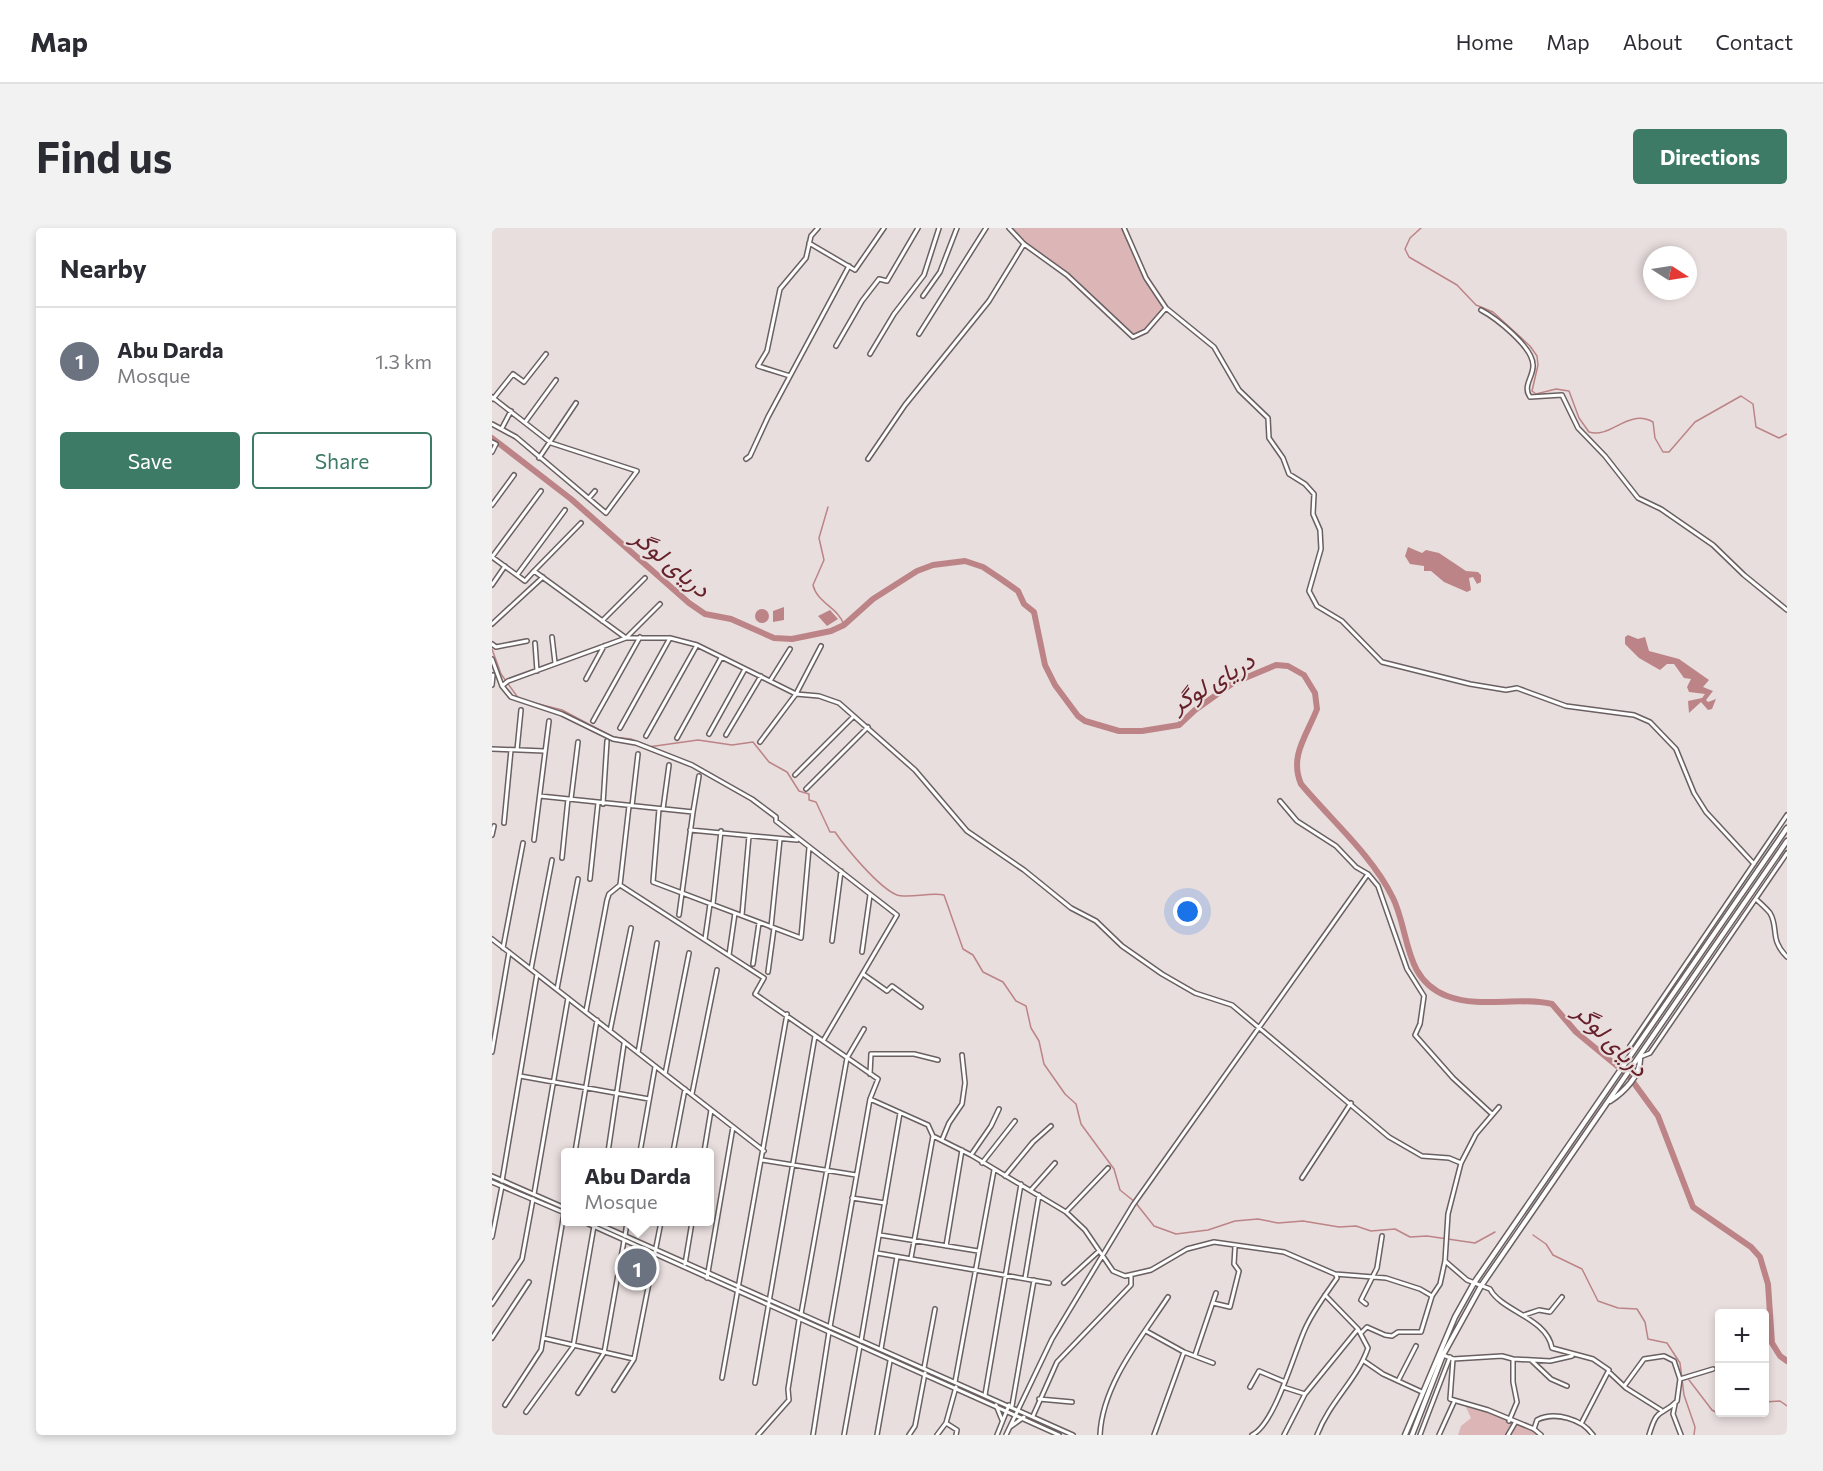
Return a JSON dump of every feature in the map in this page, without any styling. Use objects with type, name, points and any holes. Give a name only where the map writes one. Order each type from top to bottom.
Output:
[{"type":"main road","points":[[1405,1435],[1455,1317],[1474,1283],[1787,828]]},
{"type":"main road","points":[[1412,1435],[1443,1355],[1481,1286],[1787,841]]},
{"type":"main road","points":[[1758,870],[1765,874]]},
{"type":"main road","points":[[1606,1103],[1624,1089],[1637,1074],[1640,1068],[1640,1057]]},
{"type":"street","points":[[790,376],[758,366],[768,351],[780,289],[806,258],[809,243],[818,228]]},
{"type":"street","points":[[809,243],[849,266],[858,268],[884,228]]},
{"type":"street","points":[[836,346],[862,300],[879,279],[887,281],[918,228]]},
{"type":"street","points":[[870,354],[894,314],[924,275],[939,228]]},
{"type":"street","points":[[923,296],[940,272],[957,228]]},
{"type":"street","points":[[919,334],[986,228]]},
{"type":"street","points":[[1009,228],[1024,244],[1067,275],[1133,337],[1146,331],[1166,308]]},
{"type":"street","points":[[1124,228],[1146,278],[1166,308],[1178,315],[1214,347],[1239,390],[1268,418],[1269,438],[1283,458],[1289,474],[1305,484],[1314,494],[1313,514],[1320,530],[1321,549],[1309,591],[1317,606],[1342,621],[1382,662],[1470,684],[1506,690],[1517,688],[1566,706],[1634,715],[1650,722],[1676,749],[1694,793],[1706,812],[1754,864]]},
{"type":"street","points":[[868,459],[905,405],[989,301],[1024,244]]},
{"type":"street","points":[[746,459],[750,456],[849,266]]},
{"type":"street","points":[[1481,310],[1491,316],[1529,352],[1533,365],[1527,385],[1530,397],[1562,395],[1578,428],[1605,456],[1638,498],[1661,510],[1713,545],[1744,575],[1787,610]]},
{"type":"street","points":[[492,424],[502,428],[606,513],[637,471],[551,442],[493,398],[513,374],[524,382],[546,354]]},
{"type":"street","points":[[526,421],[556,380]]},
{"type":"street","points":[[538,458],[576,403]]},
{"type":"street","points":[[502,428],[512,411]]},
{"type":"street","points":[[492,442],[496,444],[492,452]]},
{"type":"street","points":[[492,505],[514,475]]},
{"type":"street","points":[[541,491],[492,557],[525,580],[581,523]]},
{"type":"street","points":[[589,498],[595,491]]},
{"type":"street","points":[[517,575],[565,510]]},
{"type":"street","points":[[492,585],[505,566]]},
{"type":"street","points":[[534,571],[626,638]]},
{"type":"street","points":[[492,624],[543,578]]},
{"type":"street","points":[[602,621],[645,578]]},
{"type":"street","points":[[626,638],[660,604]]},
{"type":"street","points":[[552,637],[555,663]]},
{"type":"street","points":[[593,722],[640,637]]},
{"type":"street","points":[[503,685],[555,663],[626,638],[670,638],[698,645],[796,694],[829,699],[839,703],[915,770],[967,831],[1024,870],[1071,908],[1096,921],[1122,946],[1162,974],[1195,993],[1232,1005],[1312,1074],[1351,1103],[1380,1131],[1422,1156],[1449,1158],[1461,1163]]},
{"type":"street","points":[[620,728],[670,638]]},
{"type":"street","points":[[492,644],[496,647],[527,641]]},
{"type":"street","points":[[535,643],[537,671]]},
{"type":"street","points":[[586,679],[605,645]]},
{"type":"street","points":[[646,736],[698,645]]},
{"type":"street","points":[[760,742],[796,694],[821,646]]},
{"type":"street","points":[[770,681],[790,649]]},
{"type":"street","points":[[677,738],[721,658]]},
{"type":"street","points":[[492,659],[503,685],[517,700],[562,714],[613,739],[636,743],[692,765],[752,799],[776,817],[776,822],[797,840],[898,916],[824,1041]]},
{"type":"street","points":[[709,734],[746,669]]},
{"type":"street","points":[[492,685],[493,675]]},
{"type":"street","points":[[726,735],[761,676]]},
{"type":"street","points":[[517,750],[521,710]]},
{"type":"street","points":[[795,775],[854,716]]},
{"type":"street","points":[[534,840],[549,721]]},
{"type":"street","points":[[806,789],[868,727]]},
{"type":"street","points":[[590,879],[608,741]]},
{"type":"street","points":[[562,858],[578,742]]},
{"type":"street","points":[[492,749],[544,751]]},
{"type":"street","points":[[504,823],[511,750]]},
{"type":"street","points":[[586,1011],[607,900],[620,885],[638,754]]},
{"type":"street","points":[[669,765],[661,809],[653,882],[801,938],[809,848]]},
{"type":"street","points":[[679,915],[699,776]]},
{"type":"street","points":[[540,796],[693,812]]},
{"type":"street","points":[[1280,801],[1297,821],[1336,846],[1378,886],[1407,969],[1424,996],[1420,1023],[1415,1035],[1453,1078],[1492,1114]]},
{"type":"street","points":[[1630,1046],[1787,815]]},
{"type":"street","points":[[492,836],[494,826]]},
{"type":"street","points":[[690,830],[722,831],[797,840]]},
{"type":"street","points":[[705,939],[722,831]]},
{"type":"street","points":[[742,916],[749,836]]},
{"type":"street","points":[[768,972],[780,839]]},
{"type":"street","points":[[503,948],[523,843]]},
{"type":"street","points":[[1640,1057],[1650,1053],[1787,853]]},
{"type":"street","points":[[531,969],[552,860]]},
{"type":"street","points":[[831,942],[841,871]]},
{"type":"street","points":[[1006,1434],[997,1434],[1007,1410],[1012,1407],[1133,1205],[1368,874]]},
{"type":"street","points":[[557,990],[578,879]]},
{"type":"street","points":[[620,885],[764,978],[755,994],[787,1014],[878,1080],[870,1099],[830,1327]]},
{"type":"street","points":[[862,952],[870,895]]},
{"type":"street","points":[[1756,899],[1770,914],[1773,936],[1778,948],[1787,957]]},
{"type":"street","points":[[729,956],[735,913]]},
{"type":"street","points":[[753,964],[759,923]]},
{"type":"street","points":[[610,1031],[631,928]]},
{"type":"street","points":[[492,939],[764,1151]]},
{"type":"street","points":[[638,1054],[657,943]]},
{"type":"street","points":[[492,1052],[509,952]]},
{"type":"street","points":[[665,1074],[689,953]]},
{"type":"street","points":[[692,1094],[717,970]]},
{"type":"street","points":[[502,1181],[537,974]]},
{"type":"street","points":[[862,974],[887,991],[892,986],[921,1007]]},
{"type":"street","points":[[492,1304],[522,1259],[568,998]]},
{"type":"street","points":[[722,1378],[787,1014]]},
{"type":"street","points":[[576,1148],[597,1020]]},
{"type":"street","points":[[801,1314],[847,1058],[864,1029]]},
{"type":"street","points":[[755,1383],[815,1036]]},
{"type":"street","points":[[609,1148],[619,1094],[624,1044]]},
{"type":"street","points":[[870,1074],[871,1054],[914,1054],[938,1060]]},
{"type":"street","points":[[942,1140],[956,1109],[962,1104],[964,1083],[962,1055]]},
{"type":"street","points":[[640,1148],[655,1067]]},
{"type":"street","points":[[520,1076],[649,1099]]},
{"type":"street","points":[[674,1148],[685,1089]]},
{"type":"street","points":[[870,1099],[928,1125],[933,1136],[911,1259]]},
{"type":"street","points":[[1302,1178],[1351,1103]]},
{"type":"street","points":[[1361,1333],[1367,1327],[1392,1336],[1398,1332],[1420,1332],[1432,1296],[1440,1284],[1445,1261],[1446,1233],[1461,1163],[1476,1134],[1498,1107]]},
{"type":"street","points":[[971,1155],[991,1126],[999,1109]]},
{"type":"street","points":[[705,1148],[711,1110]]},
{"type":"street","points":[[861,1341],[900,1113]]},
{"type":"street","points":[[982,1163],[1015,1121]]},
{"type":"street","points":[[1005,1176],[1024,1151],[1052,1126]]},
{"type":"street","points":[[708,1275],[733,1127]]},
{"type":"street","points":[[933,1136],[971,1155],[1066,1212],[1085,1230],[1113,1272],[1131,1275],[1151,1270],[1187,1249],[1200,1248],[1214,1242],[1235,1247],[1242,1245],[1284,1252],[1335,1274],[1374,1277],[1420,1289],[1432,1296]]},
{"type":"street","points":[[946,1246],[962,1150]]},
{"type":"street","points":[[762,1160],[856,1175]]},
{"type":"street","points":[[1031,1190],[1055,1163]]},
{"type":"street","points":[[1066,1212],[1108,1168]]},
{"type":"street","points":[[955,1382],[994,1170]]},
{"type":"street","points":[[492,1176],[561,1209]]},
{"type":"street","points":[[492,1182],[534,1197]]},
{"type":"street","points":[[985,1395],[1021,1184]]},
{"type":"street","points":[[492,1237],[501,1186]]},
{"type":"street","points":[[1025,1278],[1039,1195]]},
{"type":"street","points":[[852,1198],[885,1203]]},
{"type":"street","points":[[505,1405],[541,1350],[562,1226]]},
{"type":"street","points":[[526,1412],[573,1347],[594,1226]]},
{"type":"street","points":[[600,1226],[624,1240],[656,1252]]},
{"type":"street","points":[[602,1226],[685,1265],[770,1300],[1073,1435]]},
{"type":"street","points":[[625,1236],[626,1226]]},
{"type":"street","points":[[614,1390],[634,1359],[660,1226]]},
{"type":"street","points":[[685,1265],[691,1226]]},
{"type":"street","points":[[880,1235],[978,1251]]},
{"type":"street","points":[[1366,1304],[1361,1300],[1374,1277],[1382,1236]]},
{"type":"street","points":[[578,1393],[604,1353],[624,1240]]},
{"type":"street","points":[[1213,1303],[1230,1308],[1239,1271],[1234,1264],[1235,1247]]},
{"type":"street","points":[[1064,1283],[1099,1251]]},
{"type":"street","points":[[877,1253],[1049,1282]]},
{"type":"street","points":[[881,1349],[897,1257]]},
{"type":"street","points":[[1445,1261],[1474,1283],[1490,1289],[1493,1296],[1524,1315],[1547,1335],[1552,1348],[1574,1356],[1593,1359],[1660,1410]]},
{"type":"street","points":[[1252,1435],[1258,1433],[1283,1387],[1305,1327],[1337,1278],[1335,1274]]},
{"type":"street","points":[[708,1275],[737,1292],[890,1360],[925,1373],[1059,1435]]},
{"type":"street","points":[[1033,1416],[1057,1362],[1131,1285],[1131,1275]]},
{"type":"street","points":[[1006,1434],[1014,1413],[1012,1407],[1034,1280]]},
{"type":"street","points":[[492,1338],[529,1282]]},
{"type":"street","points":[[1195,1355],[1216,1293]]},
{"type":"street","points":[[1317,1435],[1334,1399],[1364,1361],[1368,1348],[1358,1329],[1325,1295]]},
{"type":"street","points":[[1100,1435],[1101,1414],[1110,1392],[1168,1297]]},
{"type":"street","points":[[1524,1315],[1539,1310],[1550,1312],[1562,1297]]},
{"type":"street","points":[[924,1368],[935,1309]]},
{"type":"street","points":[[758,1435],[789,1400],[788,1389],[799,1320]]},
{"type":"street","points":[[1284,1435],[1305,1394],[1358,1329]]},
{"type":"street","points":[[1146,1331],[1184,1352],[1213,1363]]},
{"type":"street","points":[[813,1435],[829,1332]]},
{"type":"street","points":[[543,1338],[573,1347],[634,1359]]},
{"type":"street","points":[[844,1435],[860,1346]]},
{"type":"street","points":[[1398,1381],[1416,1346]]},
{"type":"street","points":[[1154,1435],[1184,1352]]},
{"type":"street","points":[[1443,1355],[1451,1358],[1502,1356],[1513,1359],[1550,1361],[1574,1356]]},
{"type":"street","points":[[1625,1385],[1644,1359],[1658,1356],[1671,1358],[1682,1379],[1673,1414],[1681,1435]]},
{"type":"street","points":[[1451,1358],[1449,1394],[1454,1402],[1488,1410],[1509,1421],[1533,1429],[1541,1435]]},
{"type":"street","points":[[1420,1435],[1451,1358]]},
{"type":"street","points":[[1509,1421],[1517,1402],[1513,1382],[1513,1359]]},
{"type":"street","points":[[877,1435],[890,1360]]},
{"type":"street","points":[[1531,1360],[1551,1378],[1567,1386]]},
{"type":"street","points":[[1364,1361],[1422,1392]]},
{"type":"street","points":[[1682,1379],[1713,1369]]},
{"type":"street","points":[[1250,1387],[1259,1371],[1285,1382]]},
{"type":"street","points":[[909,1435],[915,1425],[925,1373]]},
{"type":"street","points":[[1582,1422],[1601,1384],[1610,1373]]},
{"type":"street","points":[[937,1435],[945,1423],[956,1387]]},
{"type":"street","points":[[1283,1387],[1305,1394]]},
{"type":"street","points":[[1039,1399],[1072,1402]]},
{"type":"street","points":[[1439,1435],[1454,1402]]},
{"type":"street","points":[[1649,1435],[1654,1419],[1660,1410],[1675,1404]]},
{"type":"street","points":[[996,1405],[1001,1415],[1000,1426]]},
{"type":"street","points":[[1533,1429],[1537,1420],[1547,1415],[1582,1422],[1593,1435]]},
{"type":"street","points":[[1006,1434],[1014,1423],[1024,1417]]},
{"type":"street","points":[[945,1423],[957,1430],[956,1435]]},
{"type":"street","points":[[1508,1435],[1515,1423]]},
{"type":"shaded area","points":[[1009,228],[1124,228],[1146,278],[1166,308],[1146,330],[1129,335],[1067,275],[1024,244]]},
{"type":"shaded area","points":[[1408,547],[1422,553],[1426,550],[1439,553],[1466,571],[1478,572],[1481,575],[1481,582],[1477,584],[1473,577],[1469,578],[1471,590],[1467,592],[1444,582],[1431,571],[1424,571],[1424,566],[1410,564],[1405,556]]},
{"type":"shaded area","points":[[784,607],[784,620],[773,622],[773,611]]},
{"type":"shaded area","points":[[762,609],[767,611],[769,616],[767,621],[762,623],[757,621],[755,616],[757,611]]},
{"type":"shaded area","points":[[830,610],[838,619],[827,626],[818,616]]},
{"type":"shaded area","points":[[1628,635],[1638,639],[1645,637],[1649,651],[1679,659],[1709,680],[1703,687],[1713,691],[1706,700],[1708,702],[1716,699],[1712,709],[1708,710],[1701,702],[1689,713],[1688,701],[1702,698],[1705,694],[1689,692],[1687,687],[1691,679],[1684,678],[1674,664],[1667,664],[1660,670],[1639,658],[1625,644],[1625,637]]},
{"type":"shaded area","points":[[1464,1403],[1534,1429],[1541,1435],[1458,1435],[1461,1426],[1471,1418]]},
{"type":"waterway","points":[[1421,228],[1410,238],[1405,249],[1409,257],[1457,285],[1476,305],[1493,312],[1530,346],[1537,356],[1538,365],[1532,391],[1536,394],[1556,389],[1569,391],[1579,418],[1589,432],[1597,433],[1628,421],[1644,419],[1653,422],[1655,438],[1663,452],[1669,452],[1695,422],[1741,396],[1753,404],[1756,427],[1779,438],[1787,434]]},
{"type":"waterway","name":"دریای لوگر","points":[[492,438],[571,499],[689,603],[705,614],[731,619],[774,638],[792,639],[831,631],[844,625],[873,599],[917,571],[933,565],[965,561],[983,567],[1018,591],[1024,604],[1034,612],[1045,665],[1055,685],[1078,716],[1085,721],[1119,731],[1142,731],[1179,725],[1195,710],[1233,683],[1276,665],[1288,666],[1304,675],[1315,693],[1317,709],[1298,755],[1298,774],[1301,784],[1363,853],[1384,882],[1393,898],[1410,954],[1422,978],[1433,988],[1460,1000],[1473,1002],[1526,1001],[1552,1004],[1576,1032],[1628,1075],[1658,1116],[1693,1207],[1751,1247],[1760,1257],[1768,1284],[1772,1343],[1780,1356],[1787,1361]]},
{"type":"waterway","points":[[828,507],[819,538],[824,560],[813,585],[815,591],[838,614],[844,625]]},
{"type":"waterway","points":[[492,649],[501,674],[519,699],[562,710],[613,737],[631,739],[641,744]]},
{"type":"waterway","points":[[648,747],[698,740],[732,745],[753,742],[769,762],[787,772],[799,791],[809,794],[809,800],[816,802],[830,832],[835,832],[881,884],[902,896],[944,895],[963,949],[973,955],[983,972],[1003,982],[1016,1001],[1026,1006],[1031,1028],[1039,1041],[1044,1064],[1065,1094],[1076,1104],[1081,1124],[1114,1169],[1120,1190],[1135,1202],[1154,1226],[1176,1234],[1208,1230],[1235,1221],[1258,1219],[1278,1223],[1303,1221],[1339,1227],[1356,1226],[1371,1231],[1395,1229],[1410,1237],[1427,1236],[1475,1243],[1495,1232]]},
{"type":"waterway","points":[[1533,1235],[1546,1244],[1553,1255],[1582,1269],[1598,1301],[1618,1308],[1637,1309],[1645,1322],[1648,1339],[1667,1343],[1680,1363],[1684,1395],[1695,1427],[1694,1435]]},
{"type":"waterway","points":[[1689,1380],[1715,1412]]},
{"type":"waterway","points":[[1769,1402],[1780,1401],[1787,1406]]},
{"type":"place","name":"Abu Darda","points":[[637,1268]]}]
